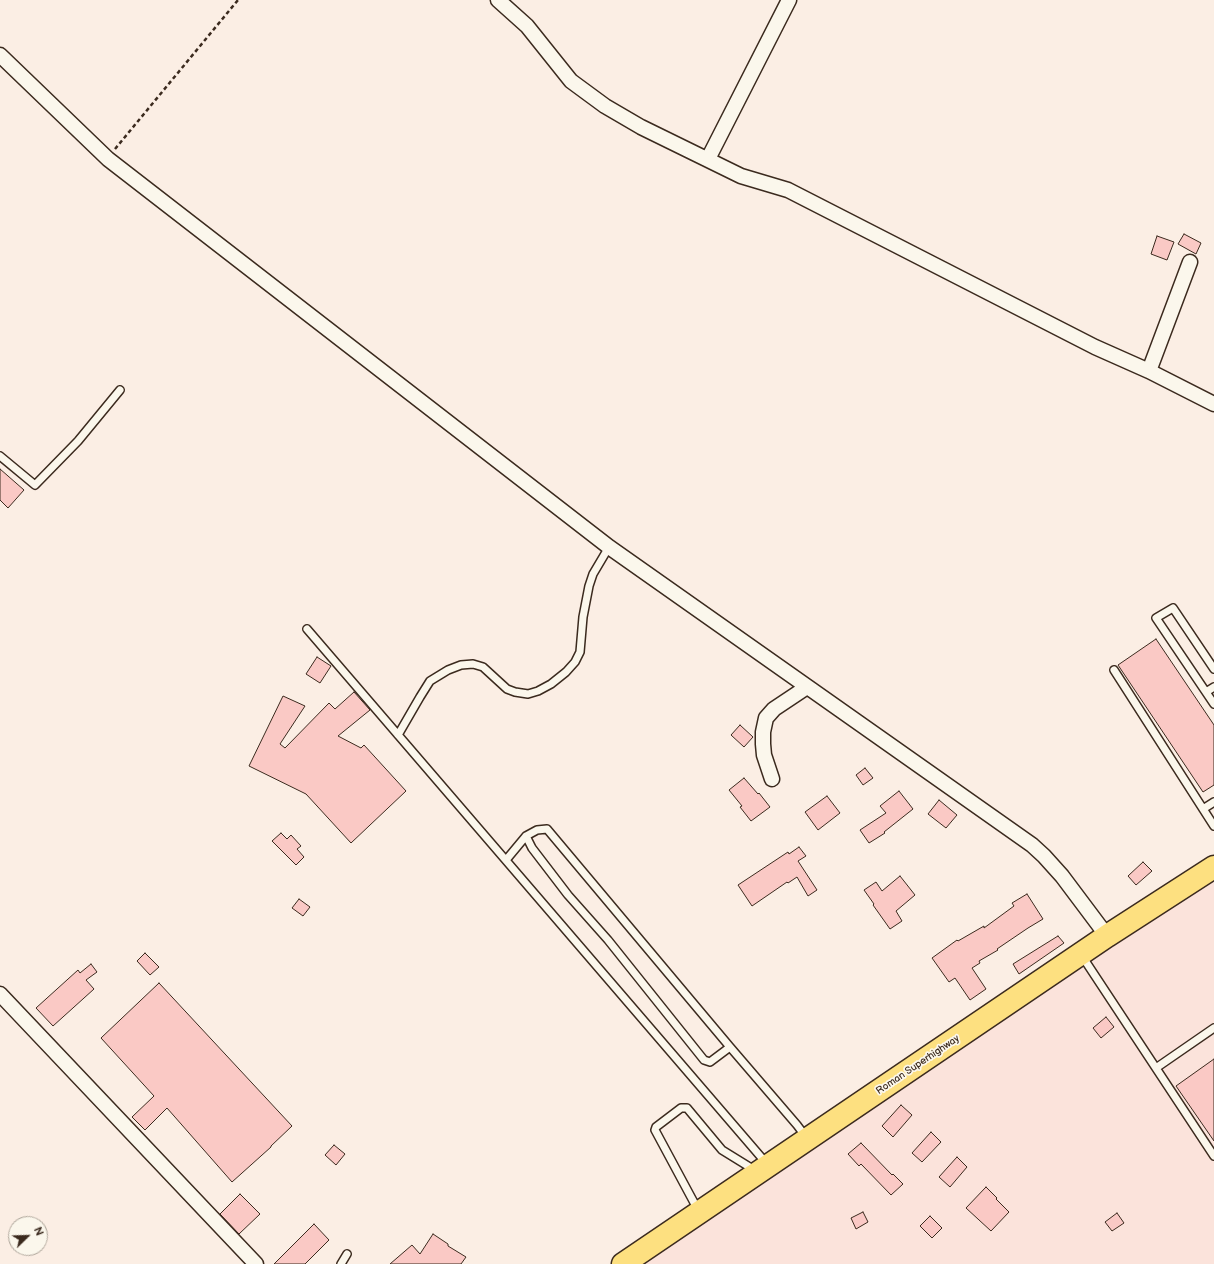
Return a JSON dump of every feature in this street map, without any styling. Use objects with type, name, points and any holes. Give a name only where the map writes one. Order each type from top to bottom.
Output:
[{"type":"main road","name":"Roman Superhighway","points":[[623,1264],[1107,936],[1214,867]]},
{"type":"street","points":[[498,0],[527,26],[570,81],[605,106],[641,127],[741,176],[788,190],[1095,347],[1149,371],[1214,404]]},
{"type":"street","points":[[708,159],[789,0]]},
{"type":"street","points":[[0,55],[108,159],[609,547],[1032,845],[1062,876],[1107,936]]},
{"type":"street","points":[[1149,371],[1190,262]]},
{"type":"street","points":[[772,778],[764,755],[763,732],[766,718],[774,709],[807,687]]},
{"type":"street","points":[[0,994],[256,1264]]},
{"type":"lane","points":[[0,456],[35,485],[78,441],[120,390]]},
{"type":"lane","points":[[398,735],[430,680],[461,665],[473,664],[483,667],[507,690],[528,694],[538,691],[551,684],[566,672],[575,662],[580,652],[583,618],[589,586],[600,561],[609,547]]},
{"type":"lane","points":[[1214,669],[1173,608],[1156,618],[1214,704]]},
{"type":"lane","points":[[307,629],[506,860],[763,1169]]},
{"type":"lane","points":[[1114,670],[1214,826]]},
{"type":"lane","points":[[1206,692],[1214,687]]},
{"type":"lane","points":[[1203,810],[1214,802]]},
{"type":"lane","points":[[506,860],[526,836],[537,830],[547,829],[808,1139]]},
{"type":"lane","points":[[526,836],[532,848],[568,895],[608,940],[704,1060],[710,1062],[730,1047]]},
{"type":"lane","points":[[1081,954],[1214,1156]]},
{"type":"lane","points":[[1156,1068],[1214,1028]]},
{"type":"lane","points":[[700,1212],[655,1130],[656,1127],[681,1108],[687,1108],[722,1150],[763,1169]]},
{"type":"lane","points":[[341,1264],[347,1254]]},
{"type":"path","points":[[108,159],[238,0]]},
{"type":"shaded area","points":[[1214,868],[1214,1264],[625,1264]]},
{"type":"building","points":[[1184,234],[1201,243],[1196,254],[1178,244]]},
{"type":"building","points":[[1157,236],[1174,242],[1167,260],[1151,254]]},
{"type":"building","points":[[0,469],[24,490],[8,508],[0,500]]},
{"type":"building","points":[[1156,639],[1214,725],[1214,785],[1203,792],[1118,665]]},
{"type":"building","points":[[317,657],[331,666],[320,683],[306,674]]},
{"type":"building","points":[[354,692],[370,710],[338,736],[361,748],[364,745],[406,791],[351,843],[306,794],[249,766],[283,696],[305,706],[280,744],[285,748],[329,703],[335,709]]},
{"type":"building","points":[[740,725],[753,737],[744,747],[731,735]]},
{"type":"building","points":[[865,768],[873,778],[863,785],[856,775]]},
{"type":"building","points":[[744,778],[770,807],[751,821],[740,807],[742,806],[729,790]]},
{"type":"building","points":[[899,791],[913,809],[884,832],[885,833],[869,843],[860,830],[886,813],[880,806]]},
{"type":"building","points":[[827,796],[840,813],[818,830],[805,812]]},
{"type":"building","points":[[939,800],[957,815],[946,828],[928,814]]},
{"type":"building","points":[[281,833],[287,839],[291,835],[301,846],[297,849],[304,857],[296,865],[272,841]]},
{"type":"building","points":[[799,847],[806,856],[798,861],[817,890],[808,896],[797,877],[788,883],[787,882],[752,906],[738,885],[788,852],[789,854]]},
{"type":"building","points":[[1143,862],[1152,871],[1136,885],[1128,876]]},
{"type":"building","points":[[900,876],[915,895],[896,911],[902,921],[890,929],[864,890],[876,882],[882,891]]},
{"type":"building","points":[[1027,894],[1043,919],[997,949],[998,950],[979,961],[980,963],[972,968],[986,989],[970,1000],[955,978],[949,982],[932,958],[957,940],[958,941],[984,926],[984,928],[1014,906],[1012,903]]},
{"type":"building","points":[[299,899],[310,907],[303,916],[292,908]]},
{"type":"building","points":[[1058,936],[1064,943],[1019,974],[1013,964]]},
{"type":"building","points":[[145,953],[159,967],[150,975],[137,961]]},
{"type":"building","points":[[91,964],[97,972],[86,980],[94,989],[53,1026],[36,1008],[78,970],[80,973]]},
{"type":"building","points":[[159,983],[292,1126],[232,1182],[167,1108],[145,1130],[132,1117],[154,1096],[101,1038]]},
{"type":"building","points":[[1106,1017],[1114,1027],[1101,1038],[1093,1028]]},
{"type":"building","points":[[1214,1059],[1214,1141],[1176,1086]]},
{"type":"building","points":[[901,1105],[912,1115],[893,1137],[882,1126]]},
{"type":"building","points":[[931,1132],[941,1142],[922,1162],[912,1153]]},
{"type":"building","points":[[861,1143],[892,1175],[893,1174],[903,1184],[891,1195],[861,1164],[859,1166],[848,1154]]},
{"type":"building","points":[[334,1145],[345,1154],[336,1165],[325,1155]]},
{"type":"building","points":[[957,1157],[967,1167],[950,1187],[939,1177]]},
{"type":"building","points":[[986,1187],[1009,1212],[991,1231],[966,1208]]},
{"type":"building","points":[[240,1194],[260,1214],[239,1234],[220,1214]]},
{"type":"building","points":[[863,1212],[868,1222],[856,1229],[851,1218]]},
{"type":"building","points":[[1117,1213],[1124,1223],[1112,1231],[1105,1222]]},
{"type":"building","points":[[930,1216],[942,1228],[932,1238],[920,1226]]},
{"type":"building","points":[[314,1224],[329,1240],[305,1264],[274,1264]]},
{"type":"building","points":[[433,1234],[448,1244],[448,1246],[466,1257],[461,1264],[390,1264],[412,1245],[420,1254]]}]
